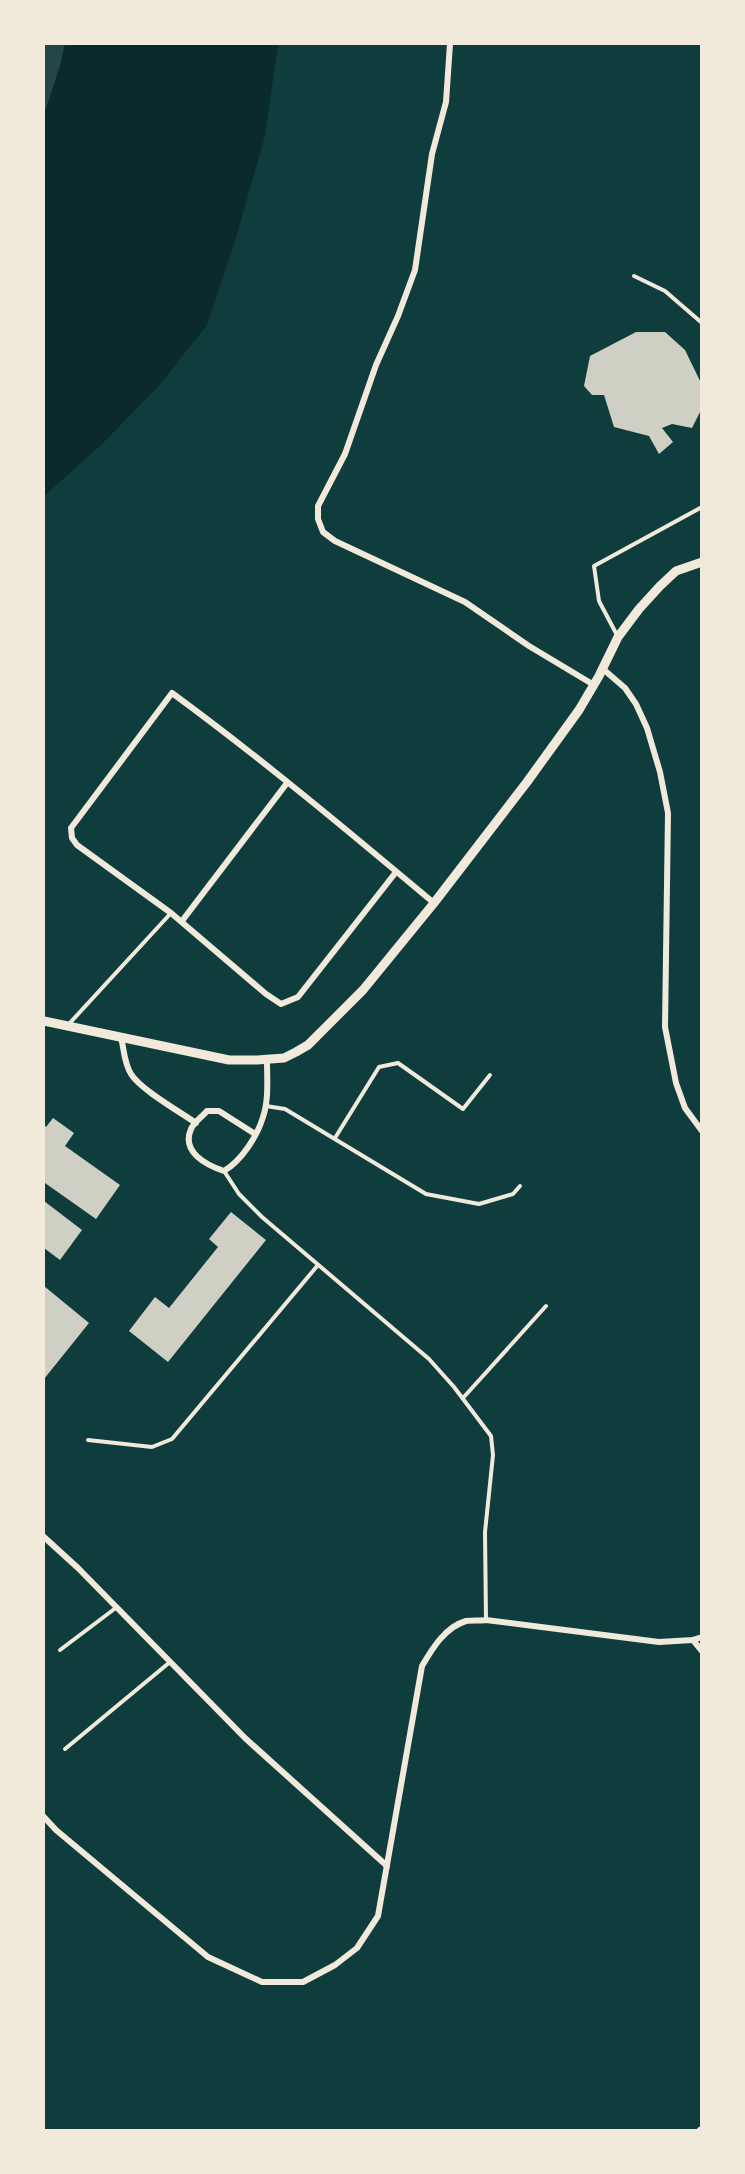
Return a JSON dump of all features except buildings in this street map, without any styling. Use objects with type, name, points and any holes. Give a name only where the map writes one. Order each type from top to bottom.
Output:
[{"type":"street","points":[[450,44],[446,102],[432,154],[415,270],[376,365],[345,454],[318,506],[318,519],[323,532],[335,542],[465,602],[529,646],[594,685]]},
{"type":"street","points":[[44,1021],[229,1060],[284,1058],[309,1045],[363,990],[434,903],[527,782],[579,710],[603,669],[618,637],[660,586],[676,571],[702,562]]},
{"type":"street","points":[[603,669],[626,688],[636,704],[647,728],[660,772],[668,813],[665,1028],[676,1083],[685,1108],[702,1131]]},
{"type":"street","points":[[396,872],[298,997],[281,1004],[266,994],[171,912],[77,845],[72,838],[71,828],[172,693],[238,741],[434,903]]},
{"type":"street","points":[[182,921],[287,783]]},
{"type":"street","points":[[121,1037],[126,1063],[132,1076],[145,1088],[196,1123]]},
{"type":"street","points":[[255,1134],[219,1111],[207,1111],[192,1127],[188,1141],[192,1152],[211,1167],[224,1171],[235,1164],[255,1134],[264,1117],[267,1059]]},
{"type":"street","points":[[44,1537],[245,1738],[387,1866]]},
{"type":"street","points":[[44,1817],[56,1830],[208,1957],[262,1982],[303,1982],[335,1965],[357,1948],[378,1916],[422,1666],[434,1644],[449,1631],[466,1621],[486,1620],[659,1642],[693,1640],[702,1637]]},
{"type":"street","points":[[693,1640],[702,1651]]},
{"type":"lane","points":[[634,276],[665,291],[702,323]]},
{"type":"lane","points":[[618,637],[599,602],[594,566],[702,507]]},
{"type":"lane","points":[[68,1025],[171,912]]},
{"type":"lane","points":[[334,1138],[379,1067],[398,1064],[463,1109],[490,1075]]},
{"type":"lane","points":[[265,1105],[285,1109],[426,1194],[479,1204],[513,1194],[520,1186]]},
{"type":"lane","points":[[224,1171],[239,1194],[254,1209],[429,1359],[463,1398],[490,1436],[493,1455],[485,1532],[486,1620]]},
{"type":"lane","points":[[88,1440],[152,1447],[172,1439],[318,1265]]},
{"type":"lane","points":[[463,1398],[546,1306]]},
{"type":"lane","points":[[60,1650],[117,1608]]},
{"type":"lane","points":[[65,1749],[170,1662]]},
{"type":"shaded area","points":[[44,44],[65,44],[44,115]]},
{"type":"shaded area","points":[[65,44],[278,44],[265,136],[235,241],[207,325],[158,387],[101,445],[44,496],[44,115]]}]
